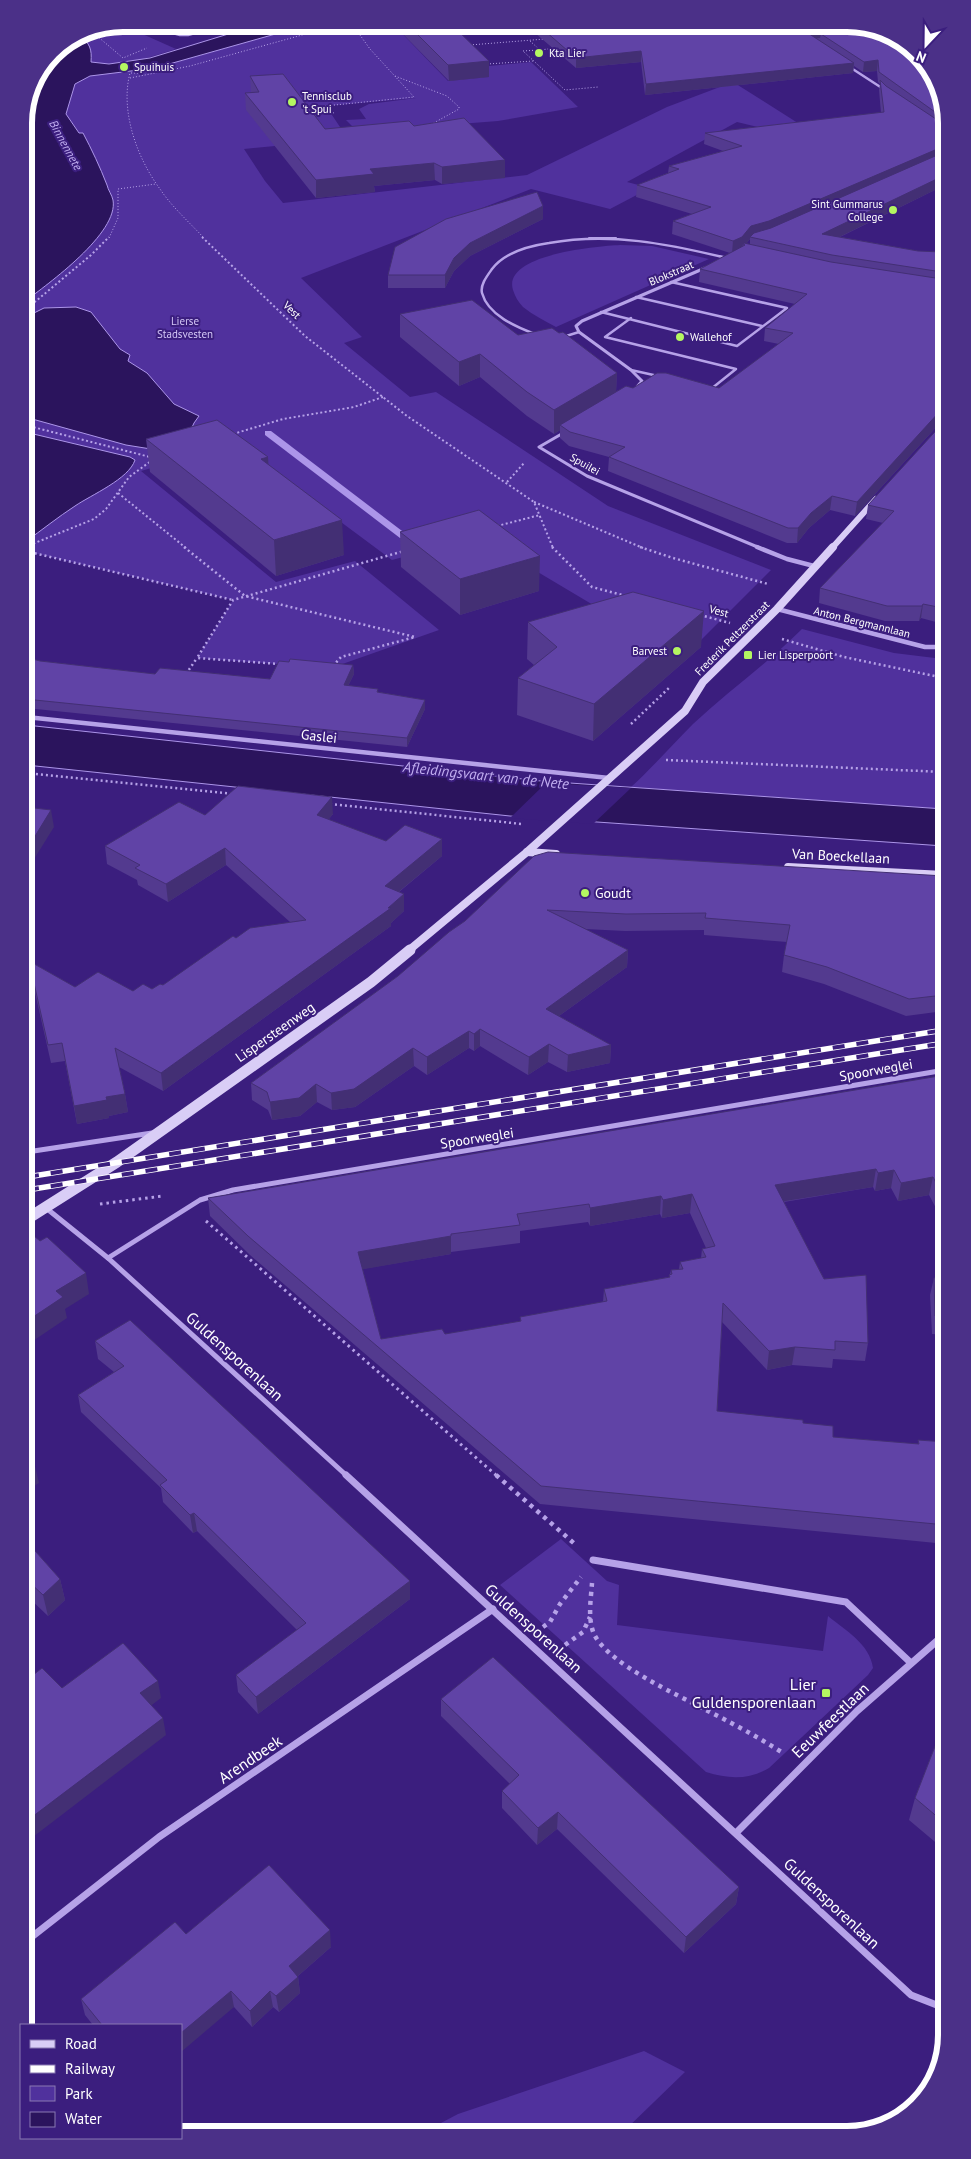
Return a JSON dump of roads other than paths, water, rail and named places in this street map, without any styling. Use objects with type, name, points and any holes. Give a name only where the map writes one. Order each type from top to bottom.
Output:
[{"type":"street","points":[[169,32],[180,35],[199,32]]},
{"type":"street","points":[[842,62],[887,92],[886,94]]},
{"type":"street","points":[[718,262],[735,255]]},
{"type":"street","name":"Blokstraat","points":[[579,332],[576,326],[578,324],[601,312],[708,266]]},
{"type":"street","points":[[579,332],[631,370],[642,381],[635,390]]},
{"type":"street","name":"Spuilei","points":[[568,430],[539,447],[592,479],[787,559],[814,566]]},
{"type":"street","name":"Frederik Peltzerstraat","points":[[527,852],[685,711],[703,682],[777,609],[882,493]]},
{"type":"street","name":"Anton Bergmannlaan","points":[[777,609],[925,647],[938,647]]},
{"type":"street","name":"Gaslei","points":[[33,718],[610,778]]},
{"type":"street","points":[[527,852],[569,855]]},
{"type":"street","name":"Lispersteenweg","points":[[32,1216],[160,1132],[371,982],[527,852]]},
{"type":"street","name":"Van Boeckellaan","points":[[779,866],[938,874]]},
{"type":"street","name":"Spoorweglei","points":[[108,1258],[200,1200],[233,1190],[938,1071]]},
{"type":"street","points":[[32,1151],[160,1132]]},
{"type":"street","points":[[46,1208],[108,1258]]},
{"type":"street","name":"Guldensporenlaan","points":[[108,1258],[737,1832],[911,1995],[938,2006]]},
{"type":"street","points":[[593,1560],[846,1602],[911,1663]]},
{"type":"street","name":"Arendbeek","points":[[32,1937],[159,1837],[493,1609]]},
{"type":"street","name":"Eeuwfeestlaan","points":[[737,1832],[857,1710],[938,1640]]},
{"type":"lane","points":[[543,337],[524,331],[501,317],[489,306],[482,292],[484,279],[496,265],[516,252],[575,239],[616,238],[680,246],[727,258]]},
{"type":"lane","points":[[601,312],[737,346],[787,308],[672,282]]},
{"type":"lane","points":[[636,297],[762,326]]},
{"type":"lane","points":[[631,318],[606,337],[736,369],[711,389]]},
{"type":"lane","points":[[561,338],[579,332]]},
{"type":"lane","points":[[631,370],[666,378]]},
{"type":"water","name":"Binnennete","points":[[234,32],[282,32],[155,68],[90,76],[75,84],[66,114],[79,133],[83,133],[96,159],[113,200],[112,213],[105,227],[80,257],[33,295],[33,117],[34,105],[42,83],[51,68],[63,55],[86,41],[90,47],[91,62],[109,64],[150,58]]},
{"type":"water","points":[[76,307],[91,312],[120,349],[130,355],[128,361],[147,373],[174,404],[199,416],[189,434],[151,449],[126,445],[33,419],[33,314],[44,308]]},
{"type":"water","points":[[33,434],[130,457],[135,460],[118,480],[69,510],[33,536]]},
{"type":"water","points":[[33,726],[541,781],[938,809],[938,846],[510,816],[33,766]]},
{"type":"waterway","points":[[268,433],[403,536]]},
{"type":"railway","points":[[32,1176],[938,1031]]},
{"type":"railway","points":[[32,1189],[938,1044]]},
{"type":"place","name":"Kta Lier","points":[[539,53]]},
{"type":"place","name":"Spuihuis","points":[[124,67]]},
{"type":"place","name":"Tennisclub 't Spui","points":[[292,102]]},
{"type":"place","name":"Sint Gummarus College","points":[[893,210]]},
{"type":"place","name":"Wallehof","points":[[680,337]]},
{"type":"place","name":"Barvest","points":[[677,651]]},
{"type":"place","name":"Lier Lisperpoort","points":[[748,655]]},
{"type":"place","name":"Goudt","points":[[585,893]]},
{"type":"place","name":"Lier Guldensporenlaan","points":[[826,1693]]},
{"type":"park label","name":"Lierse Stadsvesten","points":[[185,327]]},
{"type":"water label","name":"Afleidingsvaart van de Nete","points":[[486,775]]}]
